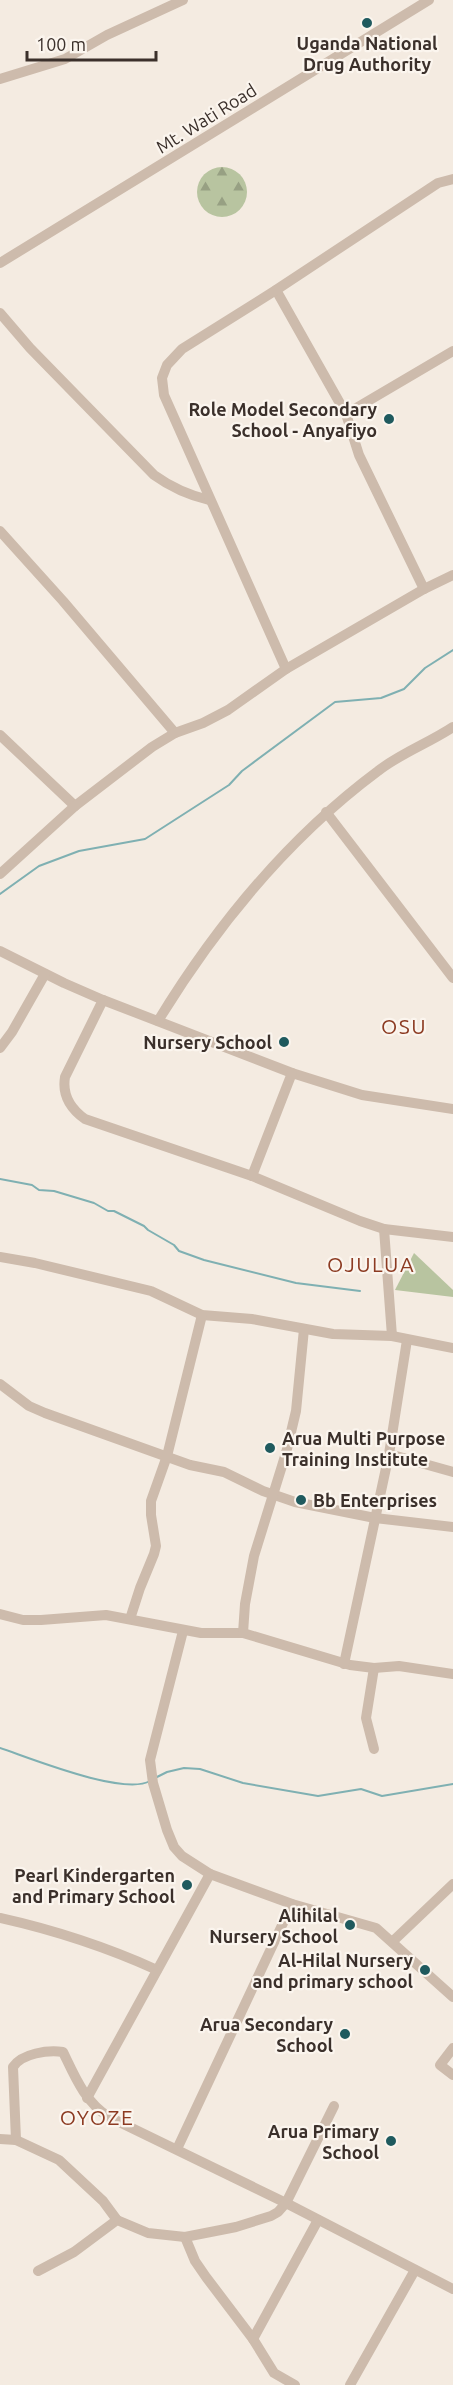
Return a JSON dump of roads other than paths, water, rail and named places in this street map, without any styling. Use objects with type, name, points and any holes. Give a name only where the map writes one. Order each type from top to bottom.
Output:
[{"type":"street","points":[[0,79],[65,59],[107,35],[183,0]]},
{"type":"street","name":"Mt. Wati Road","points":[[0,263],[429,0]]},
{"type":"street","points":[[286,669],[164,395],[162,378],[167,365],[182,349],[438,183],[453,179]]},
{"type":"street","points":[[276,290],[346,414],[363,464],[424,589]]},
{"type":"street","points":[[0,313],[30,348],[154,475],[171,487],[209,500]]},
{"type":"street","points":[[346,414],[453,351]]},
{"type":"street","points":[[0,531],[175,733]]},
{"type":"street","points":[[0,874],[75,806],[152,747],[175,733],[203,723],[228,710],[286,669],[424,589],[453,575]]},
{"type":"street","points":[[158,1021],[199,956],[279,859],[326,812],[380,769],[453,727]]},
{"type":"street","points":[[0,735],[75,806]]},
{"type":"street","points":[[326,812],[453,978]]},
{"type":"street","points":[[0,951],[104,1000],[292,1073],[362,1095],[453,1109]]},
{"type":"street","points":[[0,1048],[12,1032],[45,974]]},
{"type":"street","points":[[104,1000],[65,1077],[65,1093],[75,1112],[95,1124],[252,1176],[360,1221],[384,1228],[453,1237]]},
{"type":"street","points":[[252,1176],[292,1073]]},
{"type":"street","points":[[384,1228],[392,1336]]},
{"type":"street","points":[[0,1257],[35,1263],[151,1291],[201,1315],[252,1319],[333,1334],[392,1336],[453,1348]]},
{"type":"street","points":[[130,1619],[156,1546],[151,1515],[152,1501],[167,1456],[201,1315]]},
{"type":"street","points":[[243,1633],[254,1556],[271,1495],[286,1453],[296,1411],[304,1329]]},
{"type":"street","points":[[344,1664],[389,1454],[407,1340]]},
{"type":"street","points":[[0,1384],[29,1406],[190,1465],[224,1473],[271,1495],[375,1518],[453,1527]]},
{"type":"street","points":[[389,1454],[453,1472]]},
{"type":"street","points":[[0,1614],[23,1620],[106,1616],[201,1634],[243,1633],[344,1664],[374,1668],[399,1666],[453,1674]]},
{"type":"street","points":[[183,1630],[150,1760],[166,1830],[174,1847],[182,1856],[210,1874],[292,1904],[368,1924],[393,1941],[453,1997]]},
{"type":"street","points":[[374,1668],[366,1724],[374,1749]]},
{"type":"street","points":[[87,2098],[210,1874]]},
{"type":"street","points":[[393,1941],[453,1884]]},
{"type":"street","points":[[177,2149],[292,1904]]},
{"type":"street","points":[[0,1918],[30,1924],[96,1945],[157,1970]]},
{"type":"street","points":[[453,2048],[440,2065],[453,2075]]},
{"type":"street","points":[[15,2139],[13,2072],[16,2063],[31,2055],[54,2051],[63,2052],[87,2098],[98,2110],[109,2117],[286,2203],[453,2289]]},
{"type":"street","points":[[0,2139],[15,2139],[59,2160],[103,2201],[117,2220],[148,2234],[185,2237],[236,2227],[278,2212],[286,2203],[334,2106]]},
{"type":"street","points":[[38,2271],[74,2252],[117,2220]]},
{"type":"street","points":[[253,2339],[318,2220]]},
{"type":"street","points":[[185,2237],[195,2261],[253,2339],[274,2373],[281,2382],[295,2385]]},
{"type":"street","points":[[350,2385],[415,2270]]},
{"type":"waterway","points":[[0,894],[39,866],[79,851],[145,839],[229,785],[242,771],[335,702],[381,698],[404,689],[425,668],[453,650]]},
{"type":"waterway","points":[[0,1179],[32,1185],[39,1190],[54,1191],[94,1203],[144,1226],[174,1245],[179,1251],[204,1260],[296,1283],[360,1291]]},
{"type":"waterway","points":[[0,1748],[99,1780],[119,1784],[150,1781]]},
{"type":"waterway","points":[[155,1778],[184,1768],[200,1769],[243,1783],[318,1796],[361,1789],[382,1796],[453,1784]]},
{"type":"place","name":"Uganda National Drug Authority","points":[[367,23]]},
{"type":"place","name":"Role Model Secondary School - Anyafiyo","points":[[389,419]]},
{"type":"place","name":"Nursery School","points":[[284,1042]]},
{"type":"place","name":"Arua Multi Purpose Training Institute","points":[[270,1448]]},
{"type":"place","name":"Bb Enterprises","points":[[301,1500]]},
{"type":"place","name":"Pearl Kindergarten and Primary School","points":[[187,1885]]},
{"type":"place","name":"Alihilal Nursery School","points":[[350,1925]]},
{"type":"place","name":"Al-Hilal Nursery and primary school","points":[[425,1970]]},
{"type":"place","name":"Arua Secondary School","points":[[345,2034]]},
{"type":"place","name":"Arua Primary School","points":[[391,2141]]},
{"type":"district","name":"OSU","points":[[404,1026]]},
{"type":"district","name":"OJULUA","points":[[371,1264]]},
{"type":"district","name":"OYOZE","points":[[97,2117]]}]
